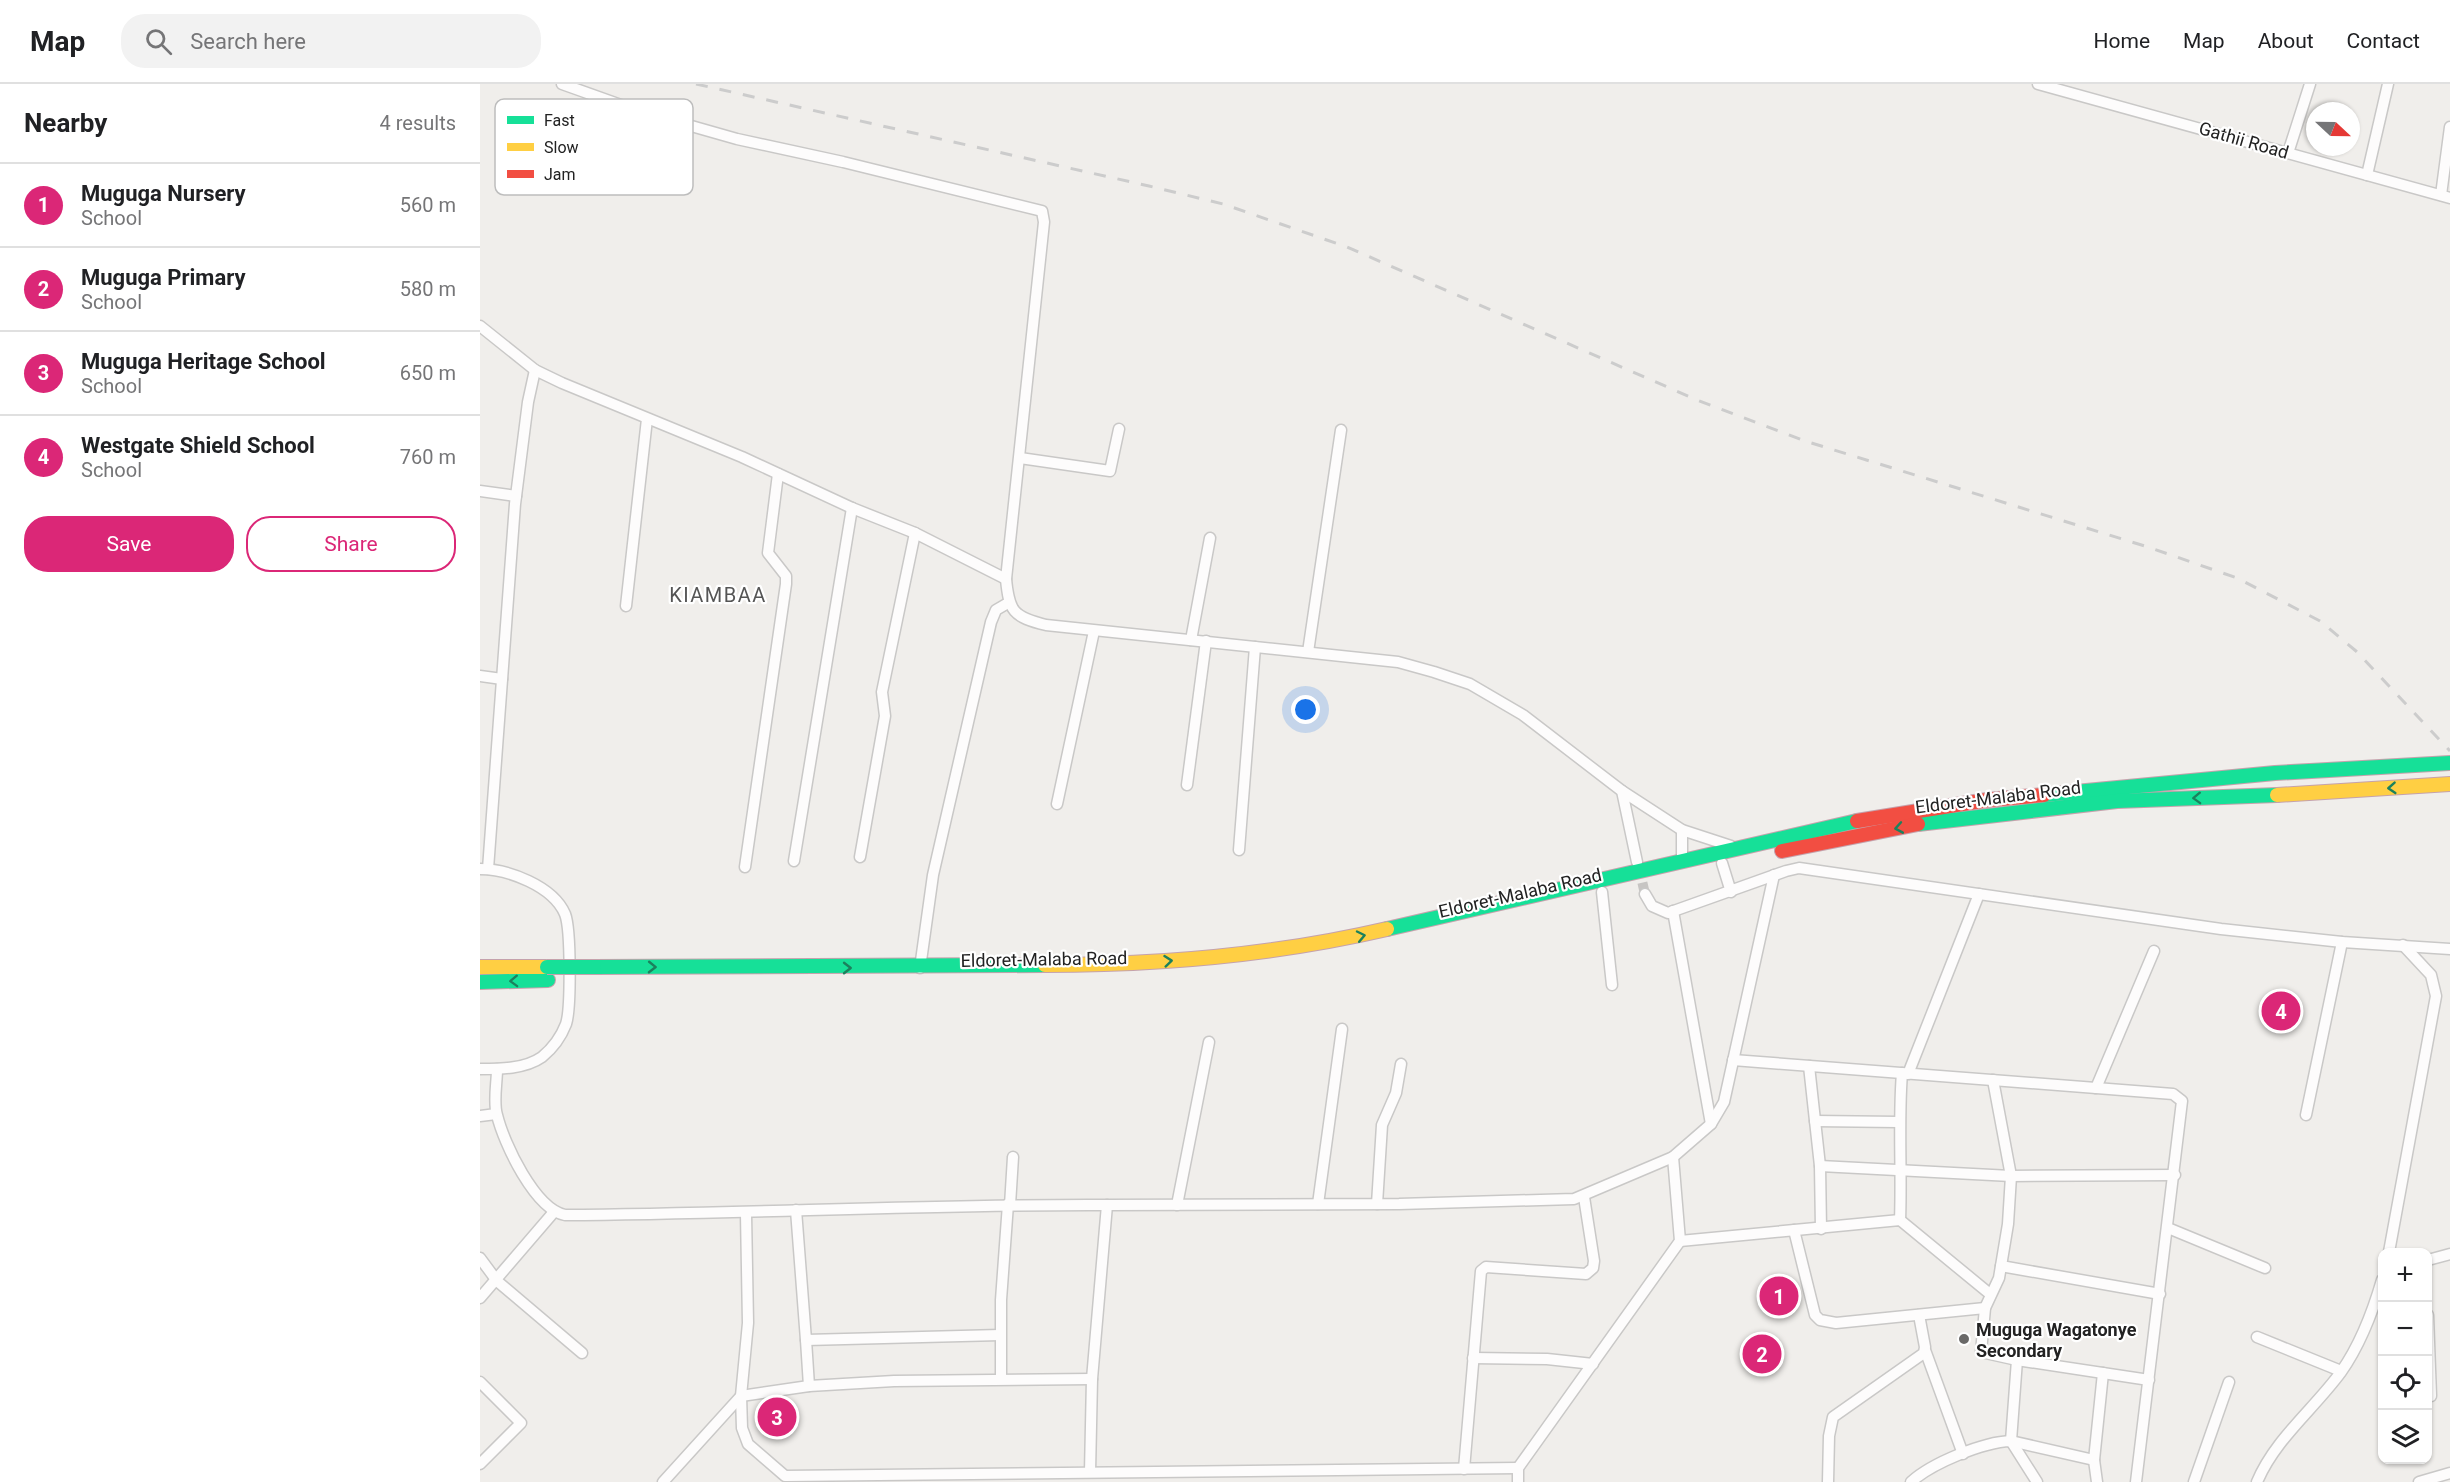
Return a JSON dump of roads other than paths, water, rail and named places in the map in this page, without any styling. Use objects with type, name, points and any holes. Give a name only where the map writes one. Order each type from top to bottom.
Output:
[{"type":"highway","name":"Eldoret-Malaba Road","points":[[593,973],[1129,965],[1251,953],[1349,938],[1461,914],[1840,824],[1987,800],[2208,778],[2449,763]]},
{"type":"highway","name":"Eldoret-Malaba Road","points":[[593,973],[1158,974],[1255,965],[1363,948],[1722,863],[1854,836],[1991,814],[2117,801],[2256,796],[2450,784]]},
{"type":"highway","points":[[480,967],[548,974]]},
{"type":"highway","points":[[480,982],[548,974],[593,973]]},
{"type":"street","points":[[562,84],[604,99]]},
{"type":"street","name":"Gathii Road","points":[[2038,84],[2446,197]]},
{"type":"street","points":[[2288,153],[2310,84]]},
{"type":"street","points":[[2367,175],[2388,84]]},
{"type":"street","points":[[693,126],[737,139],[843,162],[1042,211],[1044,222],[1006,579],[1008,603],[1020,616],[1031,622],[1094,631],[1398,662],[1470,684],[1523,715],[1622,791],[1682,830],[1737,848]]},
{"type":"street","points":[[2446,197],[2450,127]]},
{"type":"street","points":[[480,326],[535,370],[852,508],[915,533],[1006,579]]},
{"type":"street","points":[[480,1069],[521,1066],[538,1059],[556,1043],[567,1022],[569,960],[565,914],[546,892],[512,874],[484,869],[516,496],[528,402],[535,370]]},
{"type":"street","points":[[626,606],[647,419]]},
{"type":"street","points":[[1020,458],[1110,471],[1119,429]]},
{"type":"street","points":[[1308,652],[1341,430]]},
{"type":"street","points":[[745,867],[786,584],[786,576],[768,553],[778,474]]},
{"type":"street","points":[[480,491],[516,496]]},
{"type":"street","points":[[794,861],[852,508]]},
{"type":"street","points":[[860,856],[885,716],[882,692],[915,533]]},
{"type":"street","points":[[1191,640],[1210,538]]},
{"type":"street","points":[[920,968],[933,875],[991,622],[996,610],[1008,603]]},
{"type":"street","points":[[1058,804],[1094,631]]},
{"type":"street","points":[[1187,785],[1206,641]]},
{"type":"street","points":[[1239,850],[1255,647]]},
{"type":"street","points":[[480,676],[502,679]]},
{"type":"street","points":[[1622,791],[1637,862]]},
{"type":"street","points":[[1682,830],[1682,860]]},
{"type":"street","points":[[1722,863],[1731,892]]},
{"type":"street","points":[[1645,894],[1652,906],[1668,913],[1799,868],[2221,929],[2342,942],[2450,949]]},
{"type":"street","points":[[497,1069],[496,1114],[526,1180],[554,1212],[565,1215],[746,1214],[796,1210],[1009,1204],[1377,1204],[1584,1197],[1673,1157],[1711,1124],[1724,1102],[1774,875]]},
{"type":"street","points":[[1602,892],[1612,985]]},
{"type":"street","points":[[1900,1220],[1902,1171],[1898,1122],[1905,1074],[1978,894]]},
{"type":"street","points":[[1673,911],[1711,1124]]},
{"type":"street","points":[[2306,1115],[2342,942]]},
{"type":"street","points":[[2390,1248],[2436,996],[2432,975],[2403,945]]},
{"type":"street","points":[[2096,1088],[2154,951]]},
{"type":"street","points":[[1318,1204],[1342,1029]]},
{"type":"street","points":[[1177,1204],[1209,1042]]},
{"type":"street","points":[[1733,1060],[2173,1094],[2182,1101],[2175,1175],[2136,1482]]},
{"type":"street","points":[[1377,1204],[1382,1125],[1396,1093],[1401,1064]]},
{"type":"street","points":[[1809,1066],[1820,1166],[1821,1229]]},
{"type":"street","points":[[1993,1080],[2011,1176],[1999,1278],[1985,1308],[1981,1352],[2017,1360],[2149,1380]]},
{"type":"street","points":[[480,1116],[496,1114]]},
{"type":"street","points":[[1815,1122],[1898,1122]]},
{"type":"street","points":[[1001,1379],[1000,1335],[1013,1157]]},
{"type":"street","points":[[1518,1482],[1518,1468],[1680,1241],[1673,1157]]},
{"type":"street","points":[[1820,1166],[2011,1176],[2175,1175]]},
{"type":"street","points":[[1464,1469],[1483,1268],[1586,1274],[1593,1268],[1584,1197]]},
{"type":"street","points":[[1090,1472],[1092,1379],[1107,1205]]},
{"type":"street","points":[[796,1210],[809,1386]]},
{"type":"street","points":[[480,1298],[554,1212]]},
{"type":"street","points":[[746,1214],[748,1323],[741,1396],[743,1437],[783,1479],[1002,1478],[1090,1472],[1169,1477],[1518,1468]]},
{"type":"street","points":[[1680,1241],[1900,1220],[1990,1294]]},
{"type":"street","points":[[2168,1228],[2265,1268]]},
{"type":"street","points":[[1794,1230],[1815,1315],[1820,1320],[1836,1323],[1985,1308]]},
{"type":"street","points":[[2432,1259],[2450,1254]]},
{"type":"street","points":[[480,1258],[497,1281],[582,1353]]},
{"type":"street","points":[[2001,1266],[2160,1294]]},
{"type":"street","points":[[2257,1482],[2272,1454],[2341,1371],[2378,1295]]},
{"type":"street","points":[[1919,1315],[1925,1350],[1963,1454]]},
{"type":"street","points":[[806,1340],[1000,1335]]},
{"type":"street","points":[[2257,1337],[2341,1371]]},
{"type":"street","points":[[1828,1482],[1829,1436],[1835,1414],[1922,1355],[1925,1350]]},
{"type":"street","points":[[1473,1358],[1547,1359],[1593,1364]]},
{"type":"street","points":[[2017,1360],[2011,1440],[2037,1482]]},
{"type":"street","points":[[2097,1482],[2094,1460],[2103,1373]]},
{"type":"street","points":[[663,1482],[741,1396],[809,1386],[894,1381],[1092,1379]]},
{"type":"street","points":[[480,1382],[521,1423],[480,1464]]},
{"type":"street","points":[[2194,1482],[2229,1382]]},
{"type":"street","points":[[1915,1481],[1963,1454],[1999,1441],[2011,1440],[2094,1460]]},
{"type":"street","points":[[2419,1482],[2450,1473]]},
{"type":"tunnel","points":[[1639,868],[1645,894]]},
{"type":"railway","points":[[696,84],[1223,204],[1347,247],[1697,400],[1805,441],[2148,547],[2237,578],[2320,621],[2356,651],[2450,751]]},
{"type":"place","name":"Westgate Shield School","points":[[2281,1011]]},
{"type":"place","name":"Muguga Nursery","points":[[1779,1296]]},
{"type":"place","name":"Muguga Wagatonye Secondary","points":[[1964,1339]]},
{"type":"place","name":"Muguga Primary","points":[[1762,1354]]},
{"type":"place","name":"Muguga Heritage School","points":[[777,1417]]},
{"type":"district","name":"KIAMBAA","points":[[718,595]]}]
